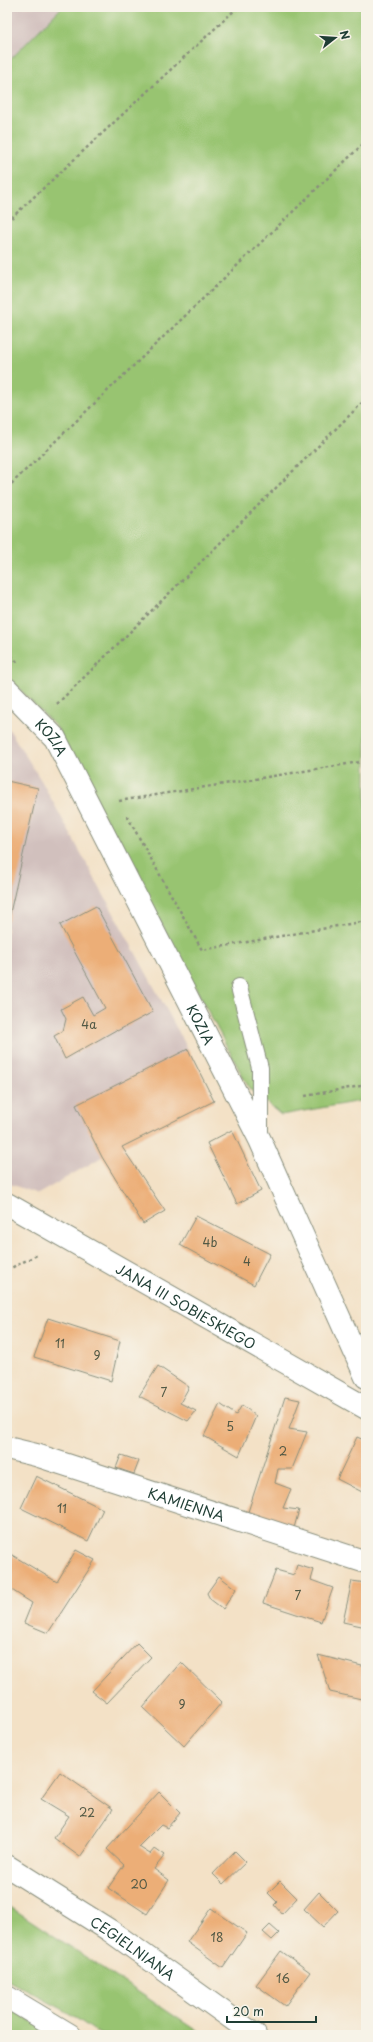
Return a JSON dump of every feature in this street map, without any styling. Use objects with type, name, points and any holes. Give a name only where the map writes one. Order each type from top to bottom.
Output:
[{"type":"street","name":"KOZIA","points":[[7,689],[55,738],[260,1140],[366,1377]]},
{"type":"street","name":"JANA III SOBIESKIEGO","points":[[7,1204],[366,1408]]},
{"type":"street","name":"KAMIENNA","points":[[7,1448],[36,1455],[366,1562]]},
{"type":"street","name":"CEGIELNIANA","points":[[7,1866],[109,1930],[255,2035]]},
{"type":"street","points":[[7,1997],[70,2035]]},
{"type":"lane","points":[[239,988],[260,1068],[260,1140]]},
{"type":"path","points":[[7,222],[238,7]]},
{"type":"path","points":[[7,488],[366,141]]},
{"type":"path","points":[[62,710],[57,704],[366,399]]},
{"type":"path","points":[[119,801],[366,761]]},
{"type":"path","points":[[115,794],[122,808]]},
{"type":"path","points":[[126,814],[202,950],[366,921]]},
{"type":"path","points":[[305,1096],[366,1085]]},
{"type":"path","points":[[7,1270],[39,1254]]},
{"type":"shaded area","points":[[7,7],[62,7],[7,63]]},
{"type":"shaded area","points":[[7,726],[42,782],[188,1049],[214,1101],[102,1157],[38,1194],[7,1183]]},
{"type":"green space","points":[[62,7],[366,7],[366,1100],[281,1115],[249,1088],[57,728],[7,676],[7,63]]},
{"type":"green space","points":[[7,1906],[203,2035],[101,2035],[64,2010],[7,1980]]},
{"type":"green space","points":[[7,2007],[55,2035],[7,2035]]},
{"type":"building","points":[[7,781],[38,788],[8,922],[7,922]]},
{"type":"building","points":[[96,906],[153,1012],[117,1031],[116,1030],[65,1059],[54,1036],[63,1031],[66,1019],[61,1009],[83,997],[93,1015],[105,1008],[60,925]]},
{"type":"building","points":[[188,1049],[214,1101],[122,1147],[165,1211],[143,1224],[102,1157],[76,1105]]},
{"type":"building","points":[[232,1130],[261,1191],[237,1204],[207,1143]]},
{"type":"building","points":[[196,1216],[270,1254],[254,1285],[180,1245]]},
{"type":"building","points":[[48,1318],[120,1341],[111,1381],[34,1357]]},
{"type":"building","points":[[158,1366],[189,1387],[180,1403],[196,1411],[188,1421],[139,1396]]},
{"type":"building","points":[[285,1397],[300,1400],[289,1429],[307,1432],[292,1469],[278,1469],[275,1483],[291,1489],[283,1508],[299,1510],[294,1528],[247,1515]]},
{"type":"building","points":[[220,1404],[236,1415],[242,1405],[256,1416],[239,1456],[204,1436]]},
{"type":"building","points":[[357,1437],[366,1441],[366,1494],[337,1479]]},
{"type":"building","points":[[121,1455],[139,1461],[134,1474],[116,1468]]},
{"type":"building","points":[[36,1476],[103,1509],[88,1541],[21,1508]]},
{"type":"building","points":[[76,1550],[95,1560],[48,1633],[24,1623],[32,1603],[7,1587],[7,1552],[57,1582]]},
{"type":"building","points":[[297,1565],[314,1570],[311,1580],[333,1588],[321,1622],[263,1603],[276,1570],[294,1575]]},
{"type":"building","points":[[219,1576],[236,1589],[223,1609],[210,1599],[207,1593]]},
{"type":"building","points":[[352,1581],[366,1583],[366,1627],[343,1622]]},
{"type":"building","points":[[137,1643],[151,1657],[107,1703],[92,1691]]},
{"type":"building","points":[[318,1655],[366,1667],[366,1700],[330,1692]]},
{"type":"building","points":[[181,1662],[222,1702],[184,1746],[143,1707]]},
{"type":"building","points":[[60,1772],[113,1809],[80,1857],[54,1838],[69,1816],[41,1799]]},
{"type":"building","points":[[159,1792],[180,1813],[167,1828],[161,1825],[139,1847],[150,1854],[155,1848],[165,1855],[154,1869],[169,1880],[147,1914],[108,1888],[124,1865],[107,1849]]},
{"type":"building","points":[[235,1851],[246,1862],[223,1884],[213,1874]]},
{"type":"building","points":[[280,1881],[297,1898],[282,1914],[274,1905],[277,1902],[268,1893]]},
{"type":"building","points":[[319,1892],[338,1911],[323,1927],[304,1909]]},
{"type":"building","points":[[211,1908],[247,1933],[223,1968],[187,1942]]},
{"type":"building","points":[[270,1925],[279,1933],[272,1940],[263,1932]]},
{"type":"building","points":[[281,1951],[310,1972],[285,2006],[256,1985]]}]
